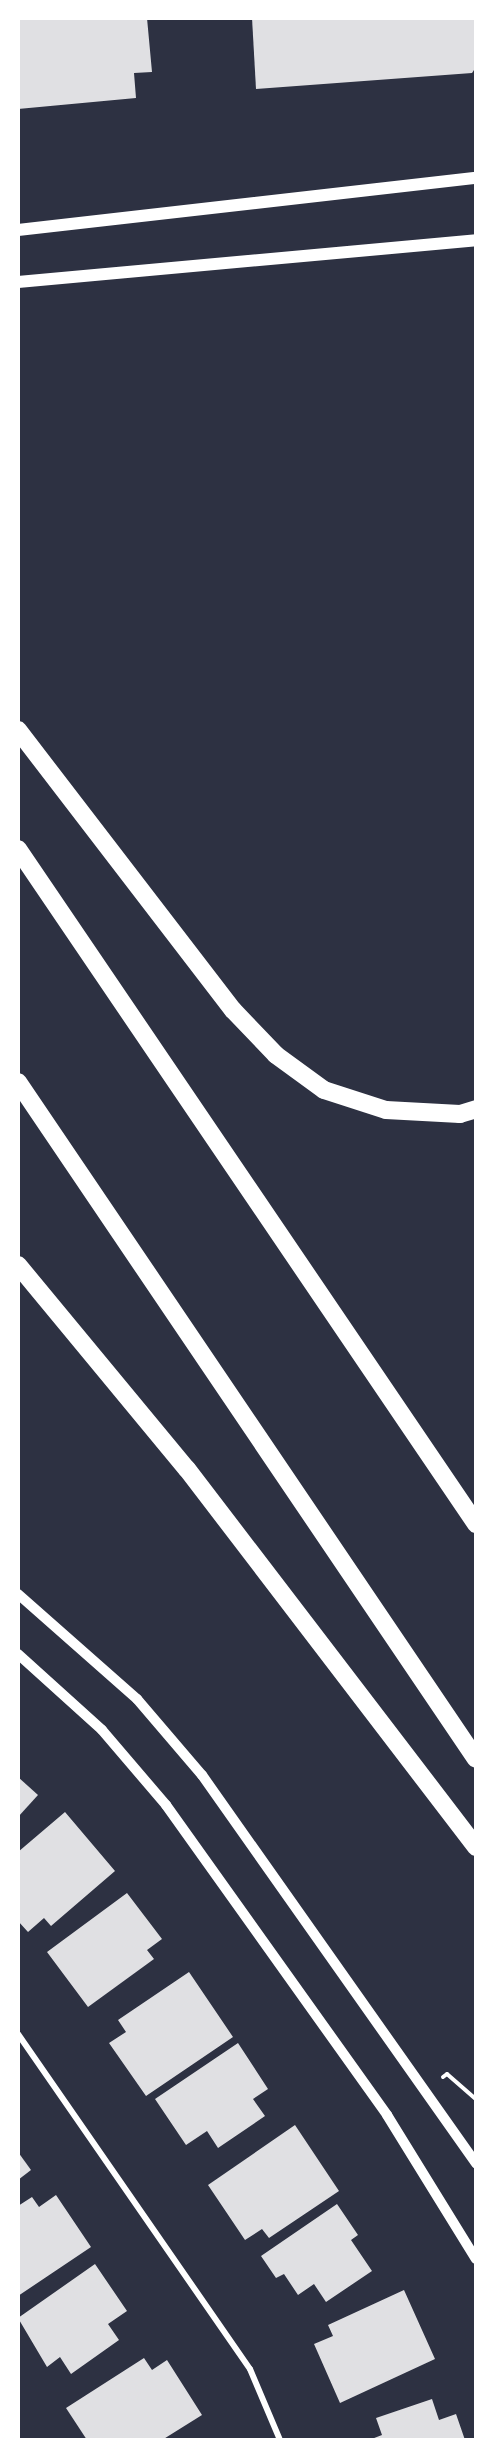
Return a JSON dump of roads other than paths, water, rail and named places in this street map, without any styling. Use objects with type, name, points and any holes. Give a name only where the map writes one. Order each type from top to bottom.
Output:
[{"type":"highway","points":[[18,730],[233,1010],[276,1056],[324,1090],[386,1110],[460,1114],[476,1109]]},
{"type":"highway","points":[[18,849],[476,1524]]},
{"type":"highway","points":[[18,1082],[476,1759]]},
{"type":"highway","points":[[18,1265],[187,1469],[476,1847]]},
{"type":"main road","points":[[18,230],[476,178]]},
{"type":"main road","points":[[18,282],[476,240]]},
{"type":"street","points":[[18,1594],[136,1699],[202,1775],[476,2164]]},
{"type":"street","points":[[18,1654],[102,1730],[166,1805],[387,2115],[476,2259]]},
{"type":"street","points":[[18,2034],[250,2369],[280,2440]]}]
